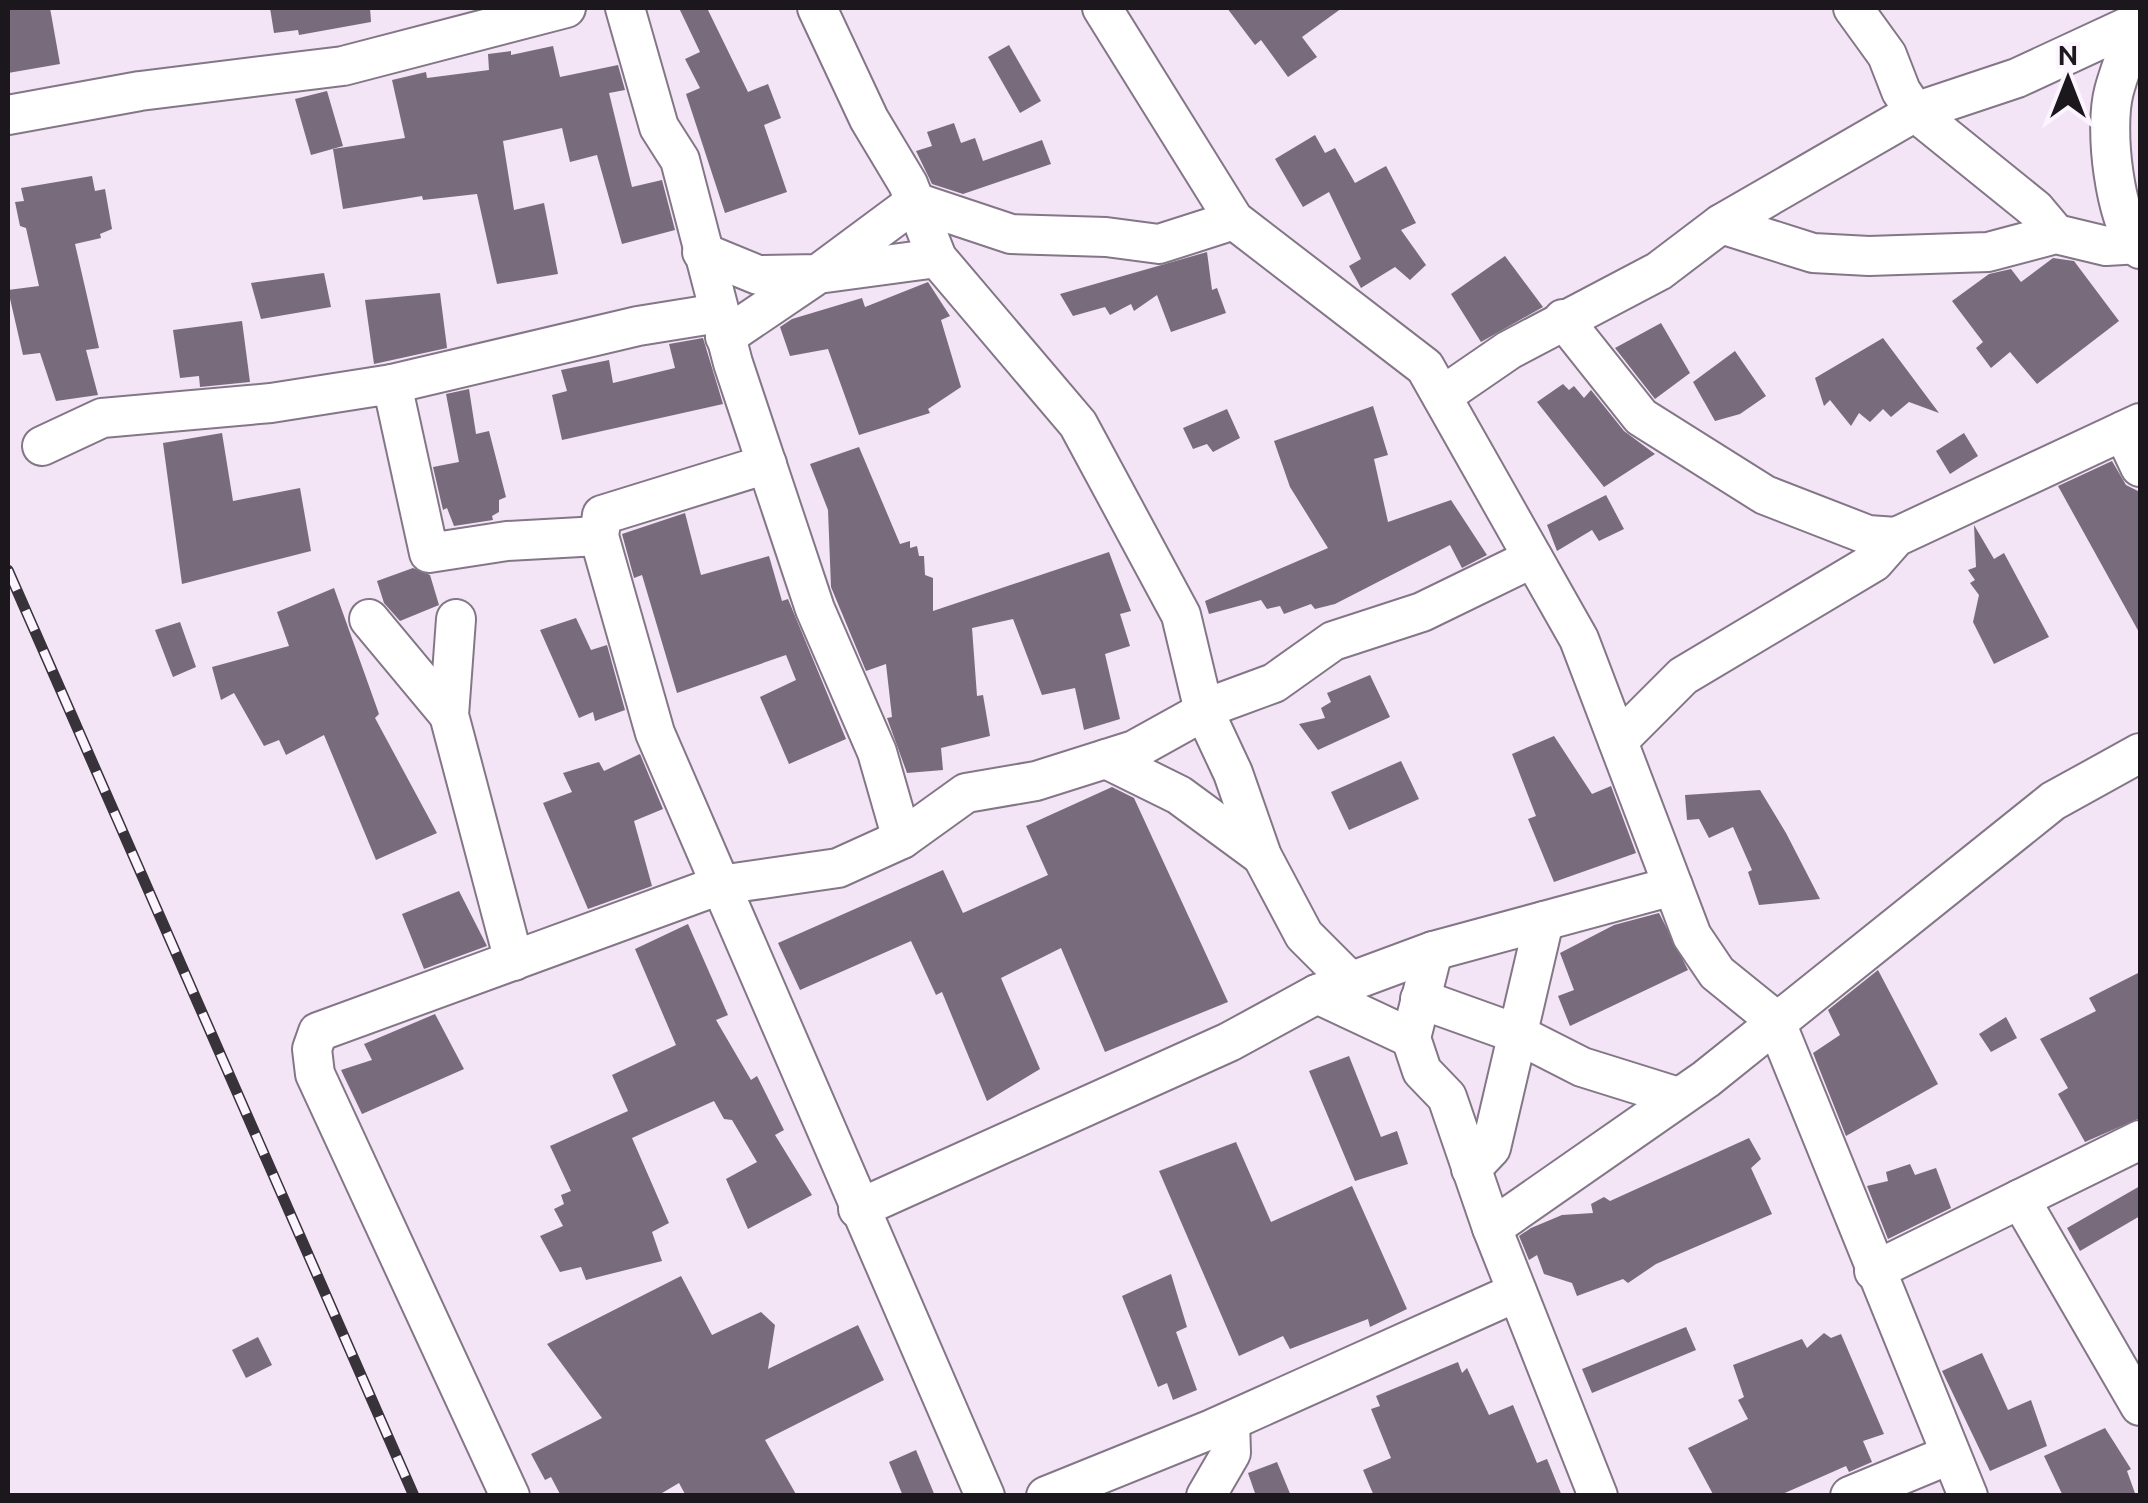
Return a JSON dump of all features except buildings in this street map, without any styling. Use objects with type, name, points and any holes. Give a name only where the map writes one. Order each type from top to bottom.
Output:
[{"type":"street","points":[[8,115],[140,91],[343,66],[566,8]]},
{"type":"street","points":[[625,8],[660,127],[680,160],[722,325],[814,609],[877,752],[902,839]]},
{"type":"street","points":[[816,8],[868,119],[915,202],[937,258],[1078,424],[1181,615],[1204,711],[1233,773],[1262,856],[1334,988],[1411,1038]]},
{"type":"street","points":[[1102,8],[1234,220],[1425,367],[1442,396],[1578,639],[1692,936],[1716,973],[1775,1020],[1968,1496]]},
{"type":"street","points":[[1853,8],[1888,55],[1901,91],[1915,112],[2036,209],[2056,234]]},
{"type":"street","points":[[1442,396],[1563,320],[1659,271],[1721,224],[1915,112],[2017,78],[2138,22]]},
{"type":"street","points":[[1721,224],[1814,253],[1869,256],[1988,252],[2056,234],[2106,246],[2139,246],[2122,216],[2110,144],[2112,94],[2138,22]]},
{"type":"street","points":[[915,202],[961,214],[1011,234],[1106,237],[1159,244],[1234,220]]},
{"type":"street","points":[[42,446],[102,418],[271,403],[392,384],[500,356],[722,325],[818,274],[915,202]]},
{"type":"street","points":[[702,252],[758,275],[818,274],[937,258]]},
{"type":"street","points":[[1563,320],[1641,418],[1765,495],[1868,536],[1896,537]]},
{"type":"street","points":[[392,384],[429,553],[506,541],[599,536]]},
{"type":"street","points":[[1618,741],[1683,676],[1874,562],[1896,537],[2132,427],[2140,467]]},
{"type":"street","points":[[767,464],[602,516],[599,536],[655,734],[985,1496]]},
{"type":"street","points":[[510,1496],[315,1074],[312,1049],[318,1032],[720,885],[838,868],[902,839],[966,793],[1036,780],[1134,750],[1204,711],[1274,683],[1333,641],[1422,612],[1533,558]]},
{"type":"street","points":[[369,619],[449,715]]},
{"type":"street","points":[[456,619],[449,715],[514,960]]},
{"type":"street","points":[[1492,1228],[1678,1098],[2053,801],[2140,753]]},
{"type":"street","points":[[1106,759],[1179,794],[1262,856]]},
{"type":"street","points":[[858,1209],[1228,1042],[1334,988],[1433,951],[1672,886]]},
{"type":"street","points":[[1471,1169],[1491,1148],[1544,921]]},
{"type":"street","points":[[1433,951],[1411,1038],[1422,1071],[1447,1098],[1492,1228],[1598,1496]]},
{"type":"street","points":[[1420,1000],[1515,1033],[1582,1068],[1678,1098]]},
{"type":"street","points":[[1874,1271],[2140,1140]]},
{"type":"street","points":[[2020,1200],[2140,1406]]},
{"type":"street","points":[[1046,1496],[1240,1428],[1517,1292]]},
{"type":"street","points":[[1206,1496],[1232,1453],[1240,1428]]},
{"type":"street","points":[[1225,1496],[1232,1491],[1240,1428]]},
{"type":"street","points":[[1850,1496],[1949,1455]]},
{"type":"railway","points":[[8,570],[414,1496]]}]
